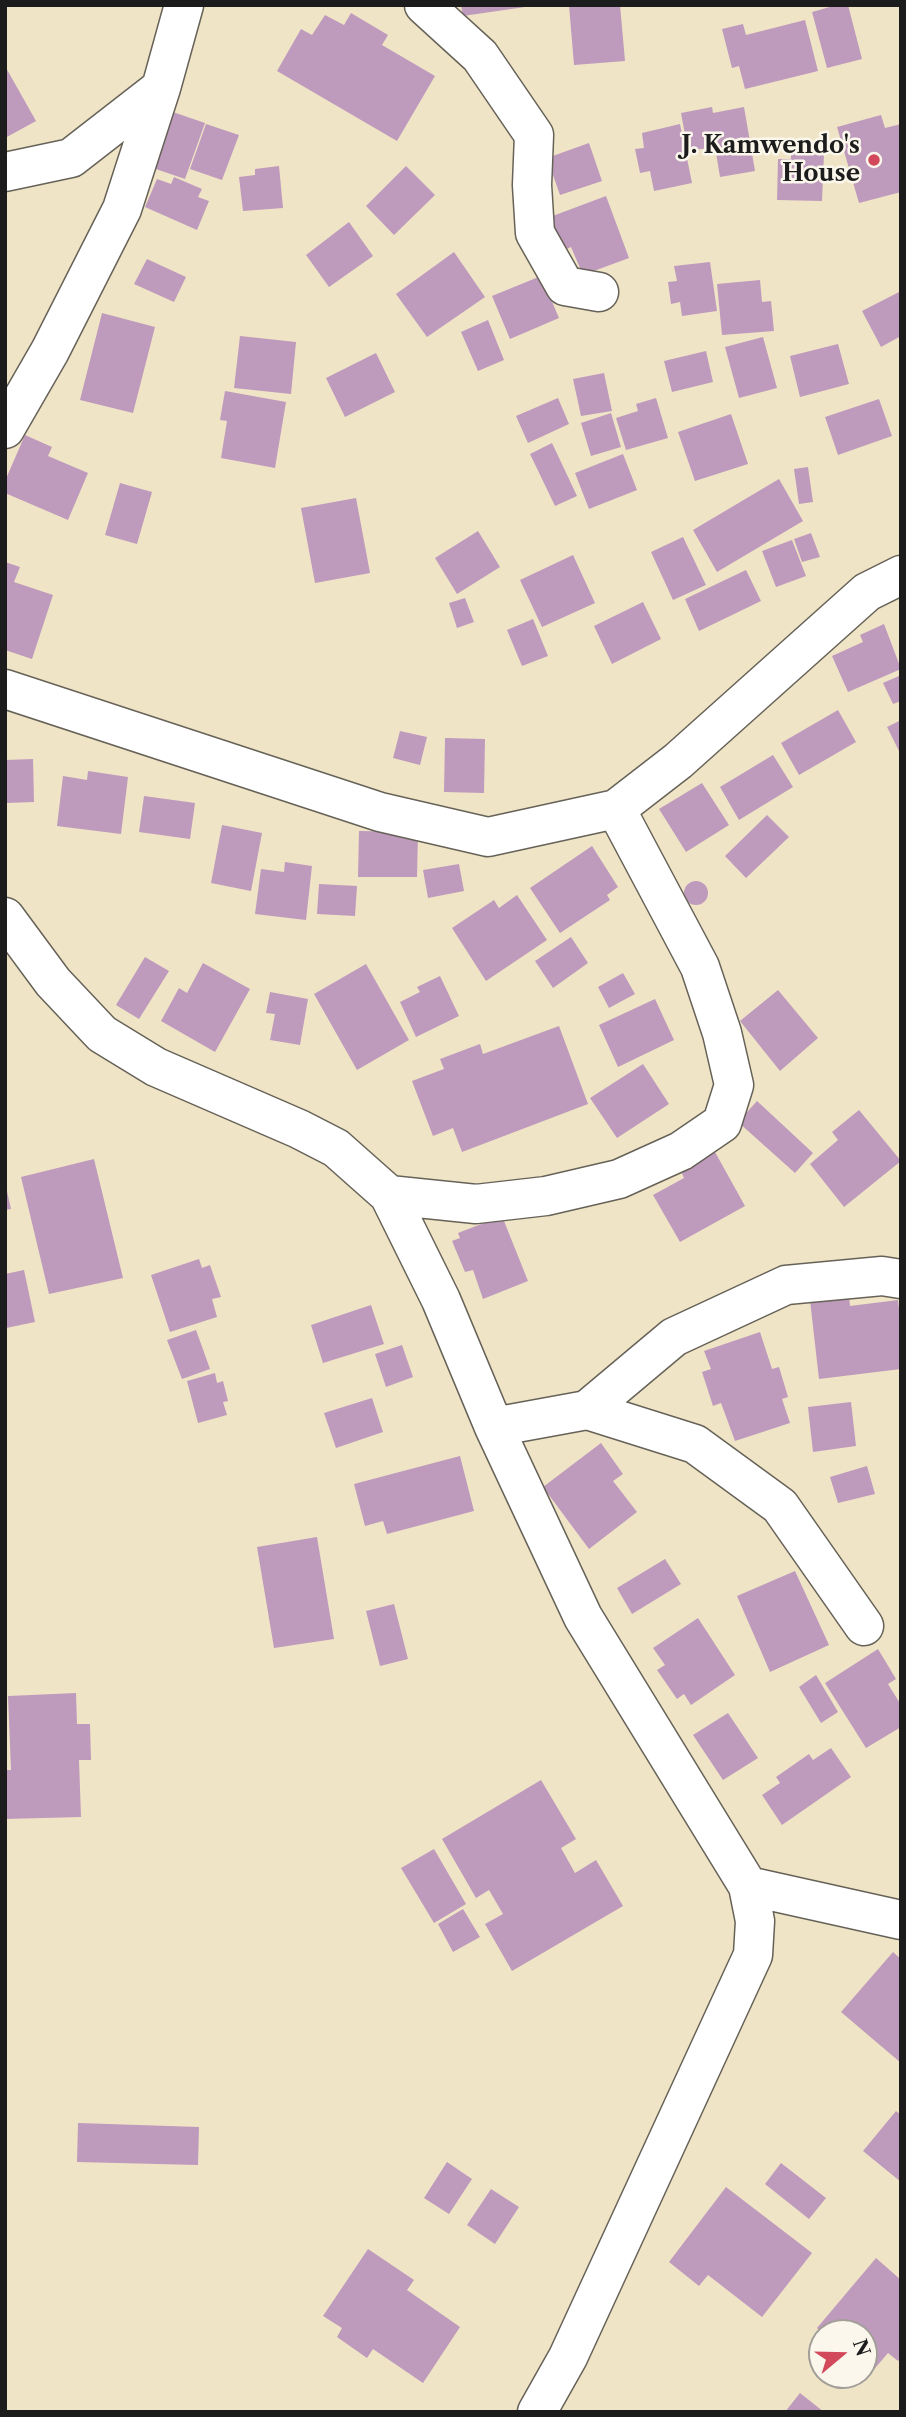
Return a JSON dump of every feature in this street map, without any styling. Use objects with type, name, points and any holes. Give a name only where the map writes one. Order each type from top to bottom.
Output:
[{"type":"street","points":[[5,429],[50,351],[122,209],[161,89],[184,5]]},
{"type":"street","points":[[424,5],[480,56],[534,135],[532,185],[535,233],[565,286],[599,292]]},
{"type":"street","points":[[5,172],[71,158],[161,89]]},
{"type":"street","points":[[5,690],[380,812],[488,837],[616,809],[678,761],[867,592],[901,575]]},
{"type":"street","points":[[389,1195],[476,1204],[546,1196],[620,1179],[681,1151],[722,1123],[734,1084],[722,1033],[699,967],[616,809]]},
{"type":"street","points":[[5,916],[53,982],[102,1034],[156,1067],[299,1129],[336,1148],[389,1195],[442,1300],[494,1427],[583,1618],[748,1886],[755,1921],[753,1955],[568,2357],[537,2412]]},
{"type":"street","points":[[587,1410],[674,1337],[786,1285],[882,1276],[901,1279]]},
{"type":"street","points":[[494,1427],[587,1410],[695,1444],[780,1506],[864,1626]]},
{"type":"street","points":[[748,1886],[901,1920]]},
{"type":"building","points":[[461,5],[525,5],[525,7],[463,16]]},
{"type":"building","points":[[569,5],[620,5],[625,61],[574,65]]},
{"type":"building","points":[[848,5],[862,59],[827,68],[812,12]]},
{"type":"building","points":[[351,13],[388,35],[382,45],[435,76],[397,141],[277,71],[301,29],[312,35],[325,15],[344,25]]},
{"type":"building","points":[[805,20],[818,71],[745,89],[739,66],[732,68],[722,29],[743,24],[746,35]]},
{"type":"building","points":[[5,66],[36,121],[5,138]]},
{"type":"building","points":[[712,107],[713,113],[744,107],[755,171],[720,177],[715,147],[688,151],[681,113]]},
{"type":"building","points":[[167,110],[205,123],[185,179],[153,168]]},
{"type":"building","name":"J. Kamwendo's House","points":[[881,115],[885,128],[901,124],[901,192],[859,203],[837,127]]},
{"type":"building","points":[[206,124],[239,135],[222,180],[190,169]]},
{"type":"building","points":[[680,124],[692,183],[654,191],[650,171],[640,173],[635,149],[644,148],[642,133]]},
{"type":"building","points":[[589,143],[602,181],[560,195],[547,158]]},
{"type":"building","points":[[791,153],[824,154],[822,201],[777,200],[778,159],[791,159]]},
{"type":"building","points":[[279,166],[283,208],[243,211],[239,177],[255,175],[255,169]]},
{"type":"building","points":[[406,166],[435,195],[394,235],[366,206]]},
{"type":"building","points":[[174,177],[202,189],[198,197],[209,201],[197,230],[145,207],[157,179],[171,184]]},
{"type":"building","points":[[606,196],[629,258],[583,275],[571,247],[562,251],[550,217]]},
{"type":"building","points":[[349,222],[373,256],[329,287],[306,255]]},
{"type":"building","points":[[454,252],[485,297],[427,337],[396,294]]},
{"type":"building","points":[[147,259],[186,277],[174,302],[134,284]]},
{"type":"building","points":[[710,262],[717,311],[682,316],[680,302],[671,304],[668,282],[677,281],[674,266]]},
{"type":"building","points":[[541,276],[559,318],[510,339],[492,296]]},
{"type":"building","points":[[760,280],[762,302],[771,301],[774,331],[722,335],[717,284]]},
{"type":"building","points":[[901,291],[901,336],[881,347],[862,311]]},
{"type":"building","points":[[102,313],[155,327],[133,413],[80,400]]},
{"type":"building","points":[[488,320],[504,360],[478,371],[461,332]]},
{"type":"building","points":[[240,336],[296,342],[291,394],[234,388]]},
{"type":"building","points":[[763,337],[777,388],[739,398],[725,347]]},
{"type":"building","points":[[838,344],[849,384],[800,397],[790,356]]},
{"type":"building","points":[[706,351],[713,382],[672,392],[664,361]]},
{"type":"building","points":[[376,353],[395,392],[345,417],[326,378]]},
{"type":"building","points":[[604,373],[612,411],[581,416],[573,379]]},
{"type":"building","points":[[225,391],[286,402],[275,468],[221,458],[227,421],[220,420]]},
{"type":"building","points":[[558,398],[569,424],[528,443],[516,416]]},
{"type":"building","points":[[656,398],[668,438],[626,450],[616,418],[638,411],[636,404]]},
{"type":"building","points":[[879,399],[892,436],[838,455],[825,417]]},
{"type":"building","points":[[611,413],[621,447],[591,456],[581,423]]},
{"type":"building","points":[[731,414],[748,464],[695,481],[678,432]]},
{"type":"building","points":[[25,435],[52,447],[48,456],[88,473],[68,520],[5,493],[5,481]]},
{"type":"building","points":[[552,443],[577,496],[555,506],[530,454]]},
{"type":"building","points":[[623,454],[637,490],[589,509],[575,473]]},
{"type":"building","points":[[808,467],[813,502],[799,504],[794,469]]},
{"type":"building","points":[[779,479],[803,521],[717,572],[693,530]]},
{"type":"building","points":[[120,483],[152,492],[137,544],[105,535]]},
{"type":"building","points":[[356,498],[370,573],[315,583],[301,508]]},
{"type":"building","points":[[478,531],[500,567],[457,594],[435,558]]},
{"type":"building","points":[[811,533],[820,557],[802,562],[794,539]]},
{"type":"building","points":[[683,537],[706,585],[673,600],[651,552]]},
{"type":"building","points":[[792,540],[806,576],[776,587],[762,551]]},
{"type":"building","points":[[573,555],[595,603],[542,627],[520,580]]},
{"type":"building","points":[[5,562],[20,567],[14,582],[53,595],[32,659],[5,650]]},
{"type":"building","points":[[746,570],[761,601],[699,631],[685,599]]},
{"type":"building","points":[[465,598],[474,622],[457,628],[449,603]]},
{"type":"building","points":[[643,602],[661,639],[612,664],[594,626]]},
{"type":"building","points":[[533,619],[548,656],[522,666],[507,630]]},
{"type":"building","points":[[884,624],[901,669],[848,692],[832,656],[863,642],[860,635]]},
{"type":"building","points":[[901,675],[901,701],[893,704],[883,683]]},
{"type":"building","points":[[838,710],[856,742],[799,775],[781,743]]},
{"type":"building","points":[[901,720],[901,755],[887,727]]},
{"type":"building","points":[[400,731],[427,737],[420,765],[393,758]]},
{"type":"building","points":[[445,738],[485,739],[484,793],[444,792]]},
{"type":"building","points":[[773,755],[793,787],[739,820],[720,787]]},
{"type":"building","points":[[33,759],[34,802],[5,803],[6,760]]},
{"type":"building","points":[[88,771],[128,777],[121,834],[57,826],[63,776],[87,780]]},
{"type":"building","points":[[702,783],[729,825],[686,852],[659,809]]},
{"type":"building","points":[[144,796],[195,803],[190,839],[139,832]]},
{"type":"building","points":[[767,815],[789,837],[746,878],[725,856]]},
{"type":"building","points":[[222,825],[262,833],[251,891],[211,883]]},
{"type":"building","points":[[359,831],[418,832],[417,877],[358,877]]},
{"type":"building","points":[[592,846],[618,887],[607,895],[610,900],[560,933],[530,888]]},
{"type":"building","points":[[285,862],[312,866],[306,920],[255,914],[261,869],[284,872]]},
{"type":"building","points":[[459,864],[464,891],[428,898],[423,870]]},
{"type":"building","points":[[696,881],[705,884],[708,893],[705,902],[696,905],[687,902],[684,893],[687,884]]},
{"type":"building","points":[[319,884],[357,886],[355,916],[317,914]]},
{"type":"building","points":[[517,895],[547,940],[486,981],[452,928],[494,900],[499,908]]},
{"type":"building","points":[[571,937],[588,963],[553,988],[535,961]]},
{"type":"building","points":[[145,957],[169,971],[139,1019],[116,1005]]},
{"type":"building","points":[[203,963],[250,989],[215,1052],[161,1021],[179,988],[187,993]]},
{"type":"building","points":[[366,964],[409,1040],[357,1070],[314,994]]},
{"type":"building","points":[[623,973],[635,994],[609,1008],[598,987]]},
{"type":"building","points":[[440,976],[459,1016],[416,1037],[400,1002],[420,992],[417,987]]},
{"type":"building","points":[[778,990],[818,1038],[780,1071],[740,1021]]},
{"type":"building","points":[[270,992],[308,999],[300,1045],[270,1040],[275,1014],[266,1013]]},
{"type":"building","points":[[655,999],[674,1040],[618,1067],[599,1025]]},
{"type":"building","points":[[559,1026],[588,1104],[462,1152],[453,1128],[433,1136],[412,1081],[444,1069],[440,1059],[480,1044],[483,1054]]},
{"type":"building","points":[[643,1064],[669,1104],[617,1138],[590,1098]]},
{"type":"building","points":[[757,1101],[813,1153],[795,1173],[738,1122]]},
{"type":"building","points":[[859,1110],[901,1161],[844,1207],[810,1164],[838,1140],[832,1132]]},
{"type":"building","points":[[715,1152],[745,1206],[680,1242],[653,1195],[684,1178],[681,1171]]},
{"type":"building","points":[[94,1159],[123,1278],[49,1294],[21,1177]]},
{"type":"building","points":[[5,1188],[11,1209],[5,1210]]},
{"type":"building","points":[[502,1216],[528,1281],[483,1299],[473,1270],[465,1272],[452,1241],[460,1238],[458,1233]]},
{"type":"building","points":[[199,1259],[202,1268],[210,1265],[221,1297],[212,1299],[217,1317],[170,1332],[151,1275]]},
{"type":"building","points":[[24,1270],[35,1322],[6,1328],[5,1274]]},
{"type":"building","points":[[849,1296],[850,1306],[898,1300],[901,1369],[819,1379],[810,1300]]},
{"type":"building","points":[[371,1305],[384,1344],[323,1363],[311,1325]]},
{"type":"building","points":[[196,1330],[210,1369],[182,1379],[167,1340]]},
{"type":"building","points":[[760,1332],[772,1369],[779,1367],[788,1397],[782,1399],[790,1423],[735,1441],[721,1403],[713,1406],[702,1372],[711,1369],[704,1351]]},
{"type":"building","points":[[402,1345],[413,1377],[386,1387],[375,1354]]},
{"type":"building","points":[[215,1373],[217,1383],[223,1381],[228,1401],[223,1402],[227,1415],[198,1423],[187,1381]]},
{"type":"building","points":[[372,1398],[383,1432],[336,1448],[324,1413]]},
{"type":"building","points":[[851,1402],[856,1446],[813,1452],[808,1407]]},
{"type":"building","points":[[601,1443],[623,1474],[613,1481],[637,1512],[589,1549],[543,1487]]},
{"type":"building","points":[[460,1456],[474,1511],[387,1534],[383,1521],[365,1526],[354,1484]]},
{"type":"building","points":[[867,1466],[875,1494],[838,1503],[830,1477]]},
{"type":"building","points":[[317,1537],[334,1639],[274,1648],[257,1547]]},
{"type":"building","points":[[665,1559],[681,1584],[632,1614],[617,1588]]},
{"type":"building","points":[[795,1571],[829,1645],[770,1672],[737,1596]]},
{"type":"building","points":[[394,1604],[408,1659],[380,1666],[366,1611]]},
{"type":"building","points":[[698,1618],[735,1675],[691,1705],[684,1694],[677,1699],[657,1670],[665,1665],[653,1648]]},
{"type":"building","points":[[878,1649],[896,1679],[888,1684],[901,1705],[901,1727],[866,1748],[825,1683]]},
{"type":"building","points":[[816,1675],[838,1712],[821,1723],[799,1687]]},
{"type":"building","points":[[76,1693],[77,1724],[90,1724],[91,1760],[79,1760],[81,1817],[5,1819],[5,1770],[11,1770],[8,1696]]},
{"type":"building","points":[[728,1713],[758,1758],[723,1780],[693,1735]]},
{"type":"building","points":[[831,1748],[851,1777],[782,1825],[762,1795],[780,1783],[776,1777],[809,1754],[813,1760]]},
{"type":"building","points":[[541,1780],[576,1839],[561,1848],[575,1873],[596,1860],[623,1906],[512,1971],[485,1924],[503,1914],[489,1890],[476,1898],[442,1839]]},
{"type":"building","points":[[434,1849],[466,1904],[434,1923],[401,1868]]},
{"type":"building","points":[[463,1909],[480,1937],[453,1952],[438,1924]]},
{"type":"building","points":[[893,1952],[901,1959],[901,2063],[841,2012]]},
{"type":"building","points":[[896,2111],[901,2115],[901,2182],[863,2151]]},
{"type":"building","points":[[78,2123],[199,2127],[198,2165],[77,2162]]},
{"type":"building","points":[[447,2162],[472,2179],[449,2214],[424,2198]]},
{"type":"building","points":[[781,2163],[826,2198],[809,2219],[765,2184]]},
{"type":"building","points":[[726,2187],[812,2253],[762,2317],[708,2275],[699,2286],[669,2262]]},
{"type":"building","points":[[491,2189],[519,2207],[495,2244],[467,2225]]},
{"type":"building","points":[[368,2249],[414,2280],[407,2290],[460,2327],[423,2383],[373,2349],[367,2358],[337,2337],[342,2328],[323,2316]]},
{"type":"building","points":[[876,2258],[901,2280],[901,2357],[898,2361],[888,2353],[878,2365],[878,2319],[825,2319]]},
{"type":"building","points":[[800,2393],[824,2412],[785,2412]]},
{"type":"place","name":"J. Kamwendo's House","points":[[874,160]]}]
